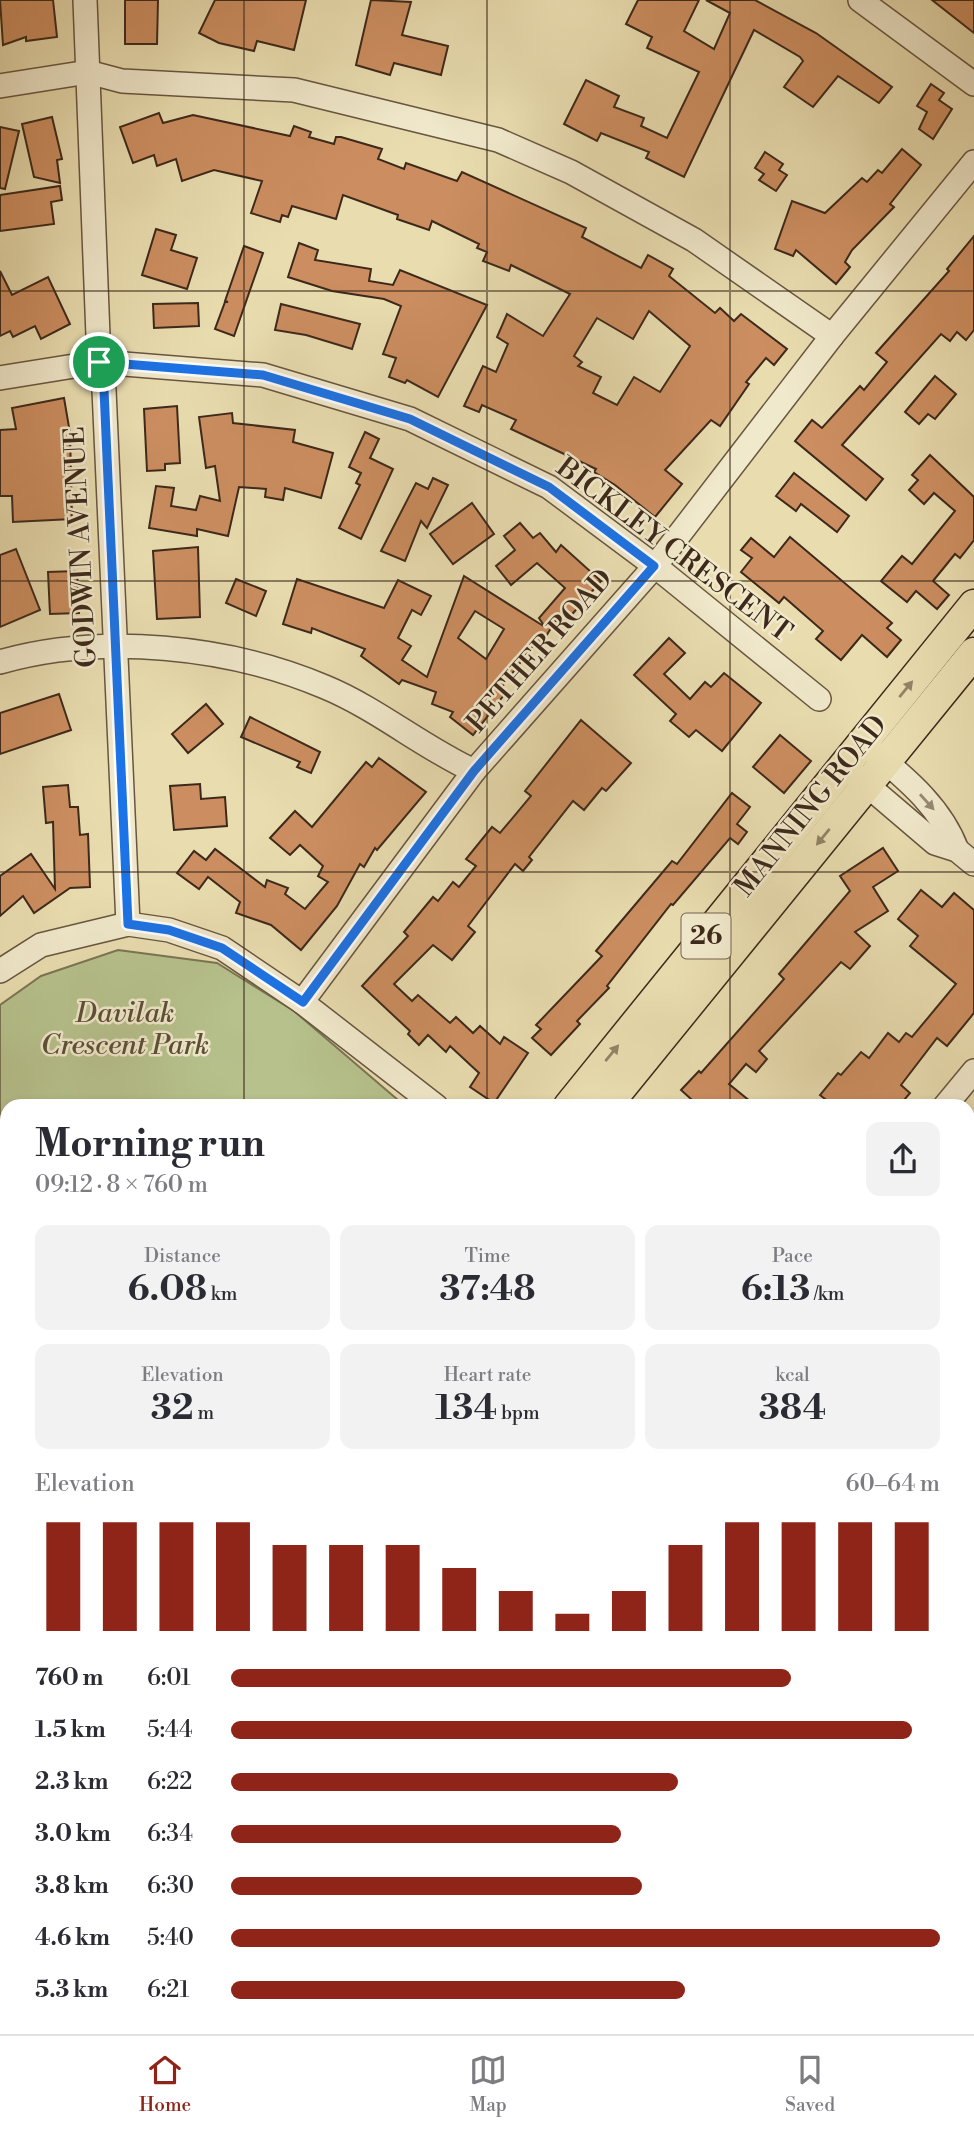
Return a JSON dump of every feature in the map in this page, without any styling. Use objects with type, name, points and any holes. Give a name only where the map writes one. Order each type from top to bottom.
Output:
[{"type":"main road","name":"MANNING ROAD","points":[[611,1099],[974,605]]},
{"type":"main road","name":"MANNING ROAD","points":[[575,1099],[858,764],[885,761],[974,653]]},
{"type":"street","name":"GODWIN AVENUE","points":[[85,0],[99,362],[104,390],[128,924]]},
{"type":"street","points":[[860,0],[938,54],[974,84]]},
{"type":"street","points":[[938,54],[974,70]]},
{"type":"street","points":[[0,86],[88,72],[122,81],[294,90],[498,140],[572,173],[694,240],[832,336]]},
{"type":"street","name":"PETHER ROAD","points":[[303,1002],[474,771],[654,566],[832,336],[967,175],[974,162]]},
{"type":"street","name":"BICKLEY CRESCENT","points":[[0,378],[99,362],[263,375],[410,419],[549,487],[654,566],[819,699]]},
{"type":"street","points":[[0,662],[62,648],[114,645],[239,659],[325,686],[474,771]]},
{"type":"street","points":[[885,761],[907,780],[948,826],[965,857]]},
{"type":"street","points":[[858,764],[935,843],[965,857]]},
{"type":"street","points":[[0,971],[41,946],[128,924],[169,930],[222,948],[303,1002],[427,1099]]},
{"type":"street","points":[[951,1099],[974,1071]]},
{"type":"green space","name":"Davilak Crescent Park","points":[[118,950],[217,963],[294,1011],[397,1099],[0,1099],[0,1005],[41,976]]},
{"type":"building","points":[[0,0],[53,0],[57,37],[26,41],[26,37],[3,45]]},
{"type":"building","points":[[125,0],[158,0],[157,44],[125,44]]},
{"type":"building","points":[[215,0],[306,0],[294,50],[257,41],[254,51],[219,43],[199,33]]},
{"type":"building","points":[[371,0],[411,2],[402,35],[448,46],[441,75],[394,63],[390,75],[356,65]]},
{"type":"building","points":[[638,0],[699,0],[684,31],[714,49],[730,13],[706,0],[755,0],[816,33],[892,87],[879,103],[838,76],[813,107],[784,87],[803,61],[800,57],[754,30],[684,177],[646,158],[649,152],[601,133],[597,141],[564,124],[586,80],[619,96],[614,107],[644,118],[641,126],[667,138],[699,72],[647,48],[652,37],[626,24]]},
{"type":"building","points":[[932,0],[974,0],[974,33]]},
{"type":"building","points":[[931,84],[944,93],[939,100],[952,109],[933,139],[919,129],[927,112],[917,106]]},
{"type":"building","points":[[159,113],[163,123],[193,115],[290,136],[294,126],[311,132],[309,137],[334,144],[336,137],[341,137],[382,149],[378,159],[404,169],[406,163],[457,181],[462,172],[586,228],[582,237],[641,268],[648,255],[673,269],[669,276],[715,313],[720,308],[734,321],[741,314],[787,349],[774,365],[766,358],[746,382],[749,384],[720,426],[711,420],[665,470],[682,484],[655,517],[594,472],[596,469],[511,429],[516,420],[482,405],[479,412],[464,406],[483,366],[496,372],[508,344],[497,337],[507,314],[543,336],[570,294],[511,265],[509,271],[483,261],[487,252],[477,248],[479,244],[432,221],[429,230],[397,219],[398,215],[343,195],[336,219],[292,206],[288,217],[282,215],[280,222],[251,213],[262,181],[214,170],[182,181],[176,159],[157,166],[154,155],[133,163],[120,127]],"holes":[[[649,311],[690,346],[660,392],[634,377],[617,405],[593,393],[601,377],[578,366],[582,362],[574,356],[597,318],[633,339]]]},
{"type":"building","points":[[52,117],[62,159],[57,160],[60,183],[34,177],[22,124]]},
{"type":"building","points":[[0,127],[19,131],[5,189],[0,188]]},
{"type":"building","points":[[902,149],[921,165],[890,204],[894,207],[852,250],[845,262],[850,267],[836,284],[796,250],[793,256],[775,249],[792,201],[825,213],[862,178],[867,182],[878,170],[882,173]]},
{"type":"building","points":[[765,152],[783,164],[779,170],[787,175],[776,191],[759,180],[764,174],[755,168]]},
{"type":"building","points":[[60,186],[62,200],[51,202],[54,224],[0,231],[0,195]]},
{"type":"building","points":[[156,229],[176,235],[171,250],[197,258],[187,289],[142,275]]},
{"type":"building","points":[[974,236],[974,330],[966,340],[957,332],[950,341],[941,334],[842,445],[883,479],[866,500],[795,441],[812,420],[822,428],[860,386],[864,390],[887,362],[876,353],[949,271],[947,269]]},
{"type":"building","points":[[299,243],[318,250],[315,260],[371,269],[369,281],[393,285],[400,270],[487,305],[438,397],[407,380],[405,383],[389,377],[396,358],[383,354],[401,306],[384,299],[332,291],[288,277]]},
{"type":"building","points":[[244,246],[263,253],[234,336],[215,329],[225,302],[228,302],[225,301]]},
{"type":"building","points":[[0,271],[12,295],[48,277],[70,324],[41,339],[35,326],[13,337],[10,331],[0,336]]},
{"type":"building","points":[[198,303],[199,326],[154,328],[153,304]]},
{"type":"building","points":[[281,304],[360,324],[352,349],[306,335],[275,330]]},
{"type":"building","points":[[935,376],[956,394],[935,419],[928,414],[919,424],[905,412]]},
{"type":"building","points":[[64,398],[70,433],[72,519],[13,522],[12,496],[0,496],[0,430],[16,429],[12,408]]},
{"type":"building","points":[[177,406],[180,463],[165,464],[165,470],[147,471],[144,409]]},
{"type":"building","points":[[232,413],[233,423],[295,430],[293,442],[333,453],[321,498],[285,488],[283,500],[265,497],[266,489],[239,487],[228,536],[197,529],[197,536],[149,528],[156,486],[174,488],[171,506],[196,510],[200,496],[220,501],[215,466],[206,468],[199,417]]},
{"type":"building","points":[[365,432],[379,439],[370,458],[393,469],[361,539],[339,528],[360,485],[356,483],[361,473],[349,467]]},
{"type":"building","points":[[930,455],[974,497],[974,540],[960,558],[955,554],[933,581],[949,595],[937,609],[916,591],[907,602],[881,581],[902,556],[912,564],[955,511],[934,493],[924,504],[909,490],[918,480],[912,475]]},
{"type":"building","points":[[794,473],[849,516],[837,532],[801,504],[796,511],[776,496]]},
{"type":"building","points":[[433,478],[448,485],[427,528],[421,521],[405,561],[381,551],[416,483],[428,489]]},
{"type":"building","points":[[472,503],[494,534],[453,564],[430,534]]},
{"type":"building","points":[[520,523],[533,538],[540,533],[556,552],[561,545],[601,581],[562,626],[556,620],[540,646],[535,643],[499,691],[504,695],[473,735],[450,717],[453,712],[432,704],[436,692],[402,680],[399,684],[361,656],[365,649],[312,628],[311,633],[283,624],[297,579],[384,608],[398,580],[431,596],[421,615],[412,610],[398,638],[411,646],[402,660],[427,677],[464,576],[545,627],[539,618],[565,588],[537,563],[511,585],[496,566],[515,550],[504,536]],"holes":[[[475,611],[504,629],[486,659],[458,638]]]},
{"type":"building","points":[[790,537],[892,623],[887,628],[901,640],[887,657],[862,635],[841,660],[816,639],[823,631],[784,597],[779,603],[741,572],[752,558],[741,550],[751,538],[774,557]]},
{"type":"building","points":[[198,547],[200,617],[157,619],[153,551]]},
{"type":"building","points":[[16,549],[40,610],[0,627],[0,555]]},
{"type":"building","points":[[77,571],[79,613],[50,614],[48,572]]},
{"type":"building","points":[[236,579],[266,591],[256,616],[226,603]]},
{"type":"building","points":[[669,638],[685,653],[664,674],[690,699],[705,682],[711,687],[724,673],[761,703],[722,751],[696,730],[689,737],[670,721],[676,714],[634,675]]},
{"type":"building","points":[[59,694],[71,730],[0,754],[0,713]]},
{"type":"building","points":[[206,704],[223,724],[188,753],[172,734]]},
{"type":"building","points":[[250,717],[320,752],[311,773],[297,767],[300,762],[241,737]]},
{"type":"building","points":[[581,720],[631,763],[606,791],[602,788],[584,810],[573,801],[529,857],[532,860],[523,871],[515,864],[468,926],[475,932],[452,960],[433,945],[394,984],[412,1001],[418,995],[450,1023],[456,1017],[473,1033],[480,1026],[500,1044],[504,1037],[528,1053],[497,1099],[488,1099],[470,1087],[479,1073],[450,1046],[446,1052],[428,1035],[419,1045],[408,1034],[410,1031],[362,986],[408,936],[404,932],[433,897],[438,901],[453,882],[459,887],[476,866],[466,859],[492,827],[500,833],[531,796],[525,791]]},
{"type":"building","points":[[780,735],[811,761],[784,793],[753,767]]},
{"type":"building","points":[[379,758],[426,792],[377,850],[375,848],[364,867],[360,864],[337,906],[301,950],[271,925],[236,913],[240,902],[208,877],[199,889],[177,873],[194,851],[206,860],[215,849],[265,887],[267,880],[288,888],[285,894],[305,909],[328,882],[318,876],[323,866],[300,845],[290,855],[270,838],[295,811],[312,827],[366,762],[372,767]]},
{"type":"building","points":[[200,784],[201,799],[225,797],[227,826],[174,830],[170,786]]},
{"type":"building","points":[[68,785],[70,807],[78,807],[80,835],[88,834],[90,887],[70,888],[34,913],[23,896],[0,916],[0,876],[31,854],[55,889],[53,822],[46,823],[43,787]]},
{"type":"building","points":[[732,793],[750,807],[737,824],[747,832],[738,844],[730,838],[673,905],[671,904],[607,986],[609,988],[577,1021],[580,1024],[551,1055],[532,1038],[541,1029],[536,1025],[602,956],[596,951],[672,861],[677,864]]},
{"type":"building","points":[[883,848],[898,871],[873,887],[888,911],[855,932],[870,946],[850,969],[841,962],[759,1051],[767,1059],[756,1072],[746,1064],[729,1084],[747,1099],[691,1099],[681,1090],[699,1071],[701,1073],[784,979],[779,974],[850,891],[840,876]]},
{"type":"building","points":[[921,890],[942,907],[954,893],[974,910],[974,1013],[947,1046],[937,1038],[901,1085],[910,1093],[905,1099],[825,1099],[820,1095],[838,1073],[841,1075],[861,1052],[869,1058],[888,1033],[899,1042],[906,1033],[912,1037],[956,984],[910,946],[918,936],[898,919]]},
{"type":"route","points":[[99,362],[263,375],[410,419],[549,487],[654,566],[571,664],[474,771],[303,1002],[222,948],[169,930],[128,924],[104,390],[99,362]]}]
